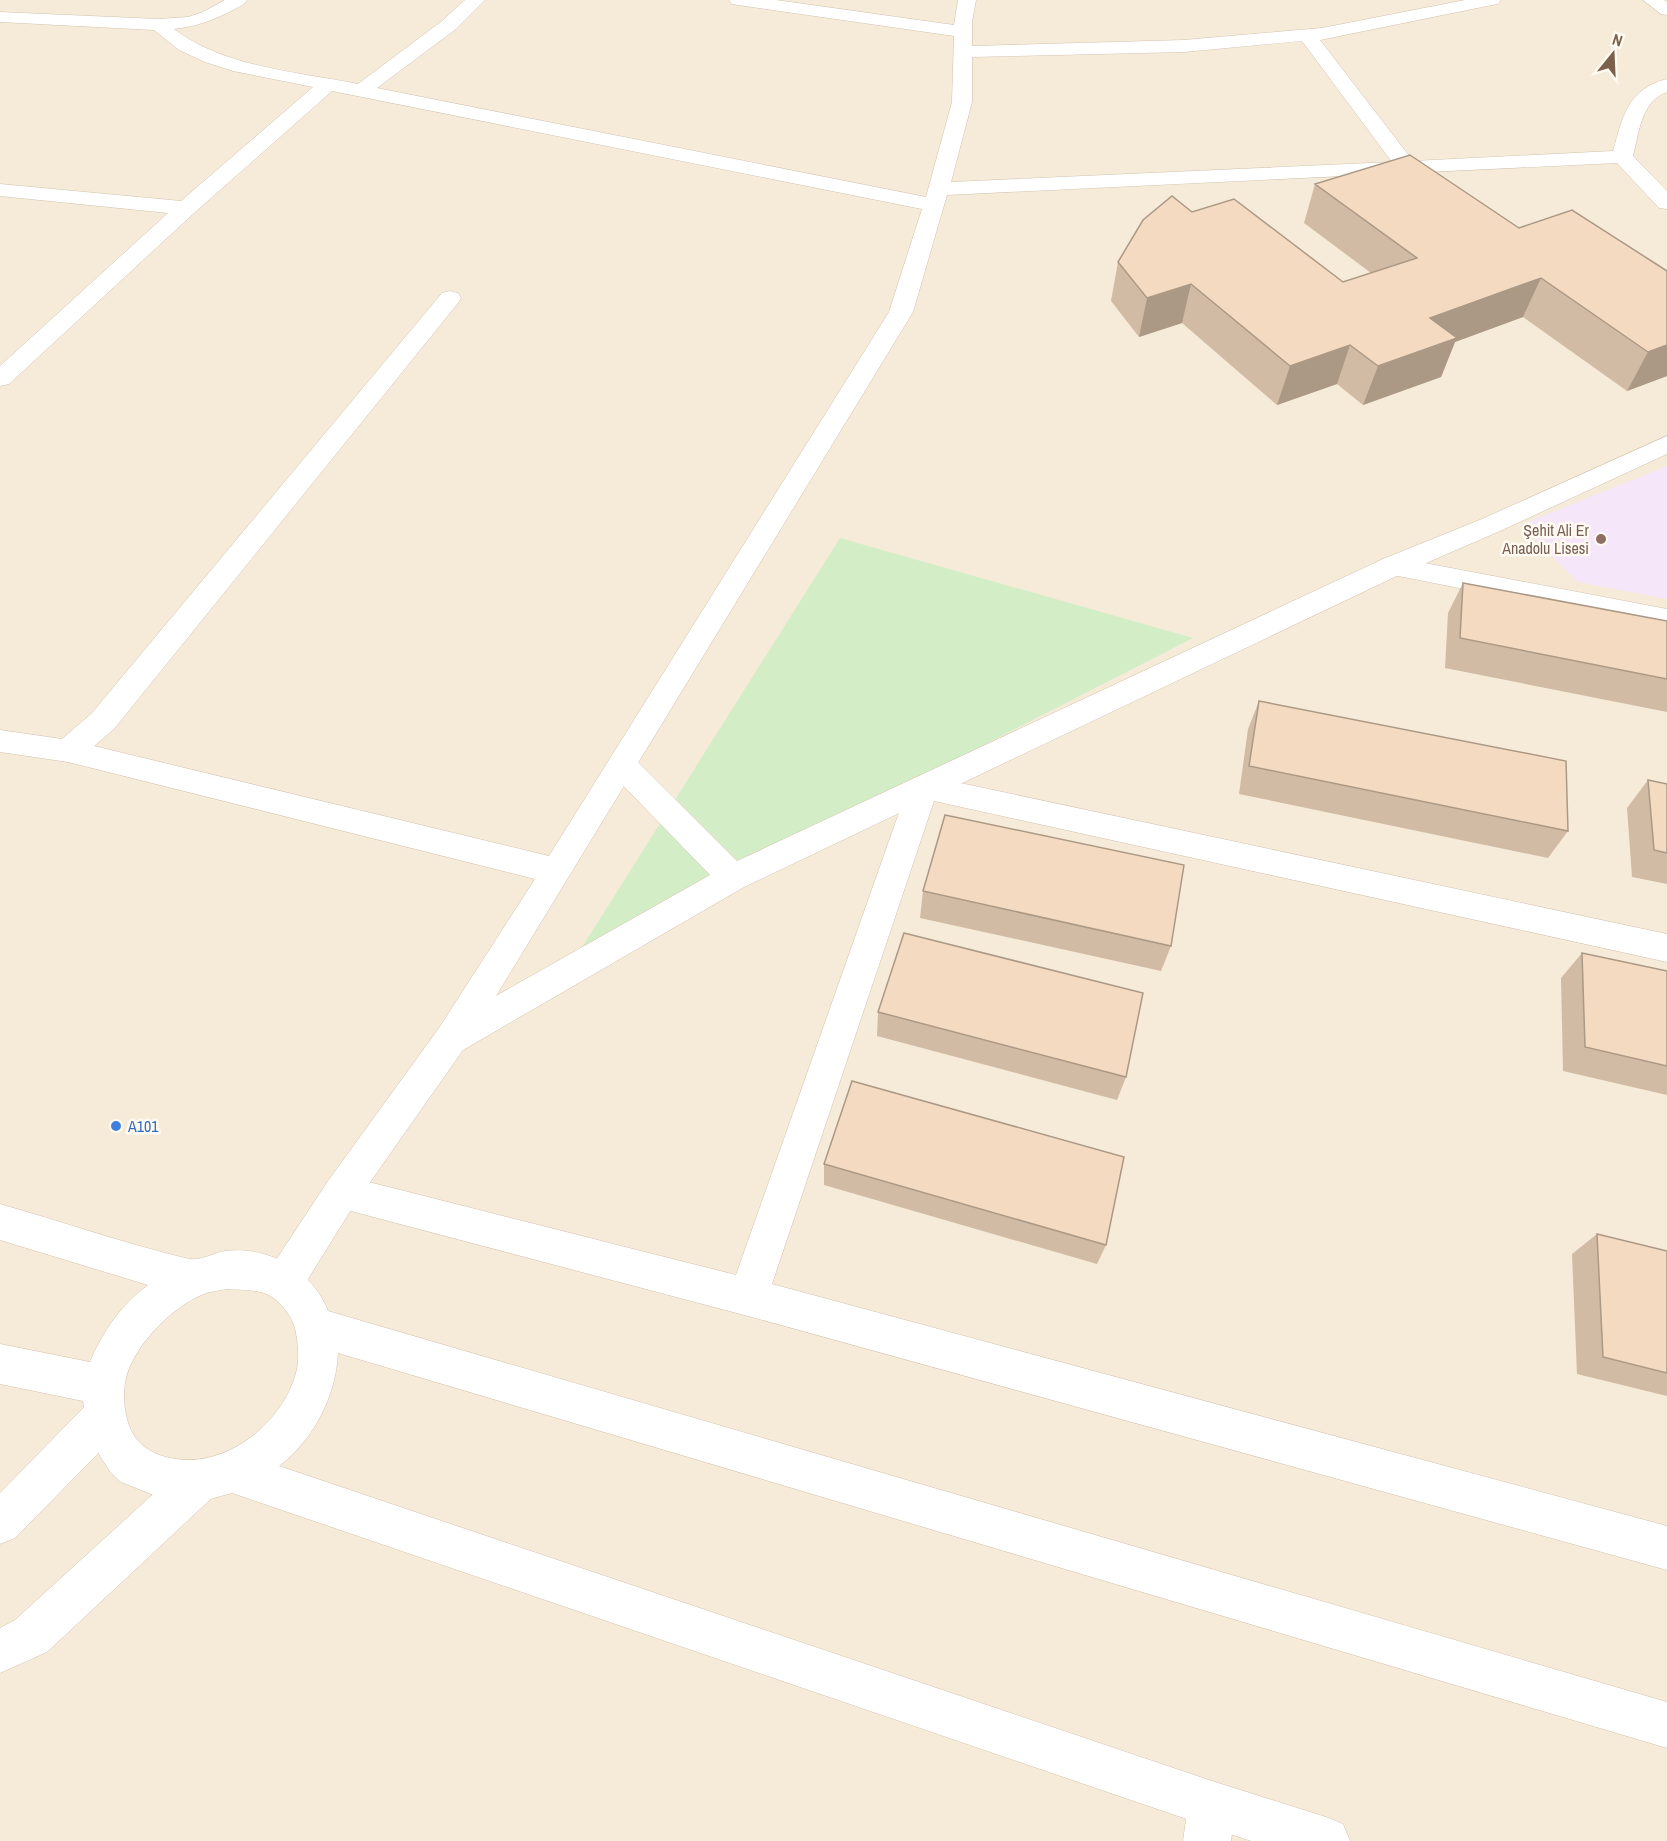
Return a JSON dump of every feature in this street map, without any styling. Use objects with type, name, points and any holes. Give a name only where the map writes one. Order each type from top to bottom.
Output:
[{"type":"street","points":[[3,20],[159,25],[190,22],[209,16],[238,0]]},
{"type":"street","points":[[362,91],[449,26],[476,0]]},
{"type":"street","points":[[738,0],[963,42],[1184,46],[1308,36],[1492,0]]},
{"type":"street","points":[[284,1282],[341,1193],[451,1039],[901,312],[962,102],[963,42],[967,0]]},
{"type":"street","points":[[1652,0],[1667,10]]},
{"type":"street","points":[[159,25],[177,42],[200,54],[234,65],[362,91],[936,197],[1622,157],[1667,203]]},
{"type":"street","points":[[1308,36],[1408,168]]},
{"type":"street","points":[[0,380],[186,208],[327,84]]},
{"type":"street","points":[[1622,157],[1639,101],[1654,88],[1667,85]]},
{"type":"street","points":[[0,190],[186,208]]},
{"type":"street","points":[[68,751],[103,721],[450,298]]},
{"type":"street","points":[[451,1039],[732,878],[1394,566],[1491,525],[1667,444]]},
{"type":"street","points":[[1394,566],[1667,619]]},
{"type":"street","points":[[0,741],[68,751],[557,871]]},
{"type":"street","points":[[622,765],[732,878]]},
{"type":"street","points":[[923,787],[1667,948]]},
{"type":"street","points":[[748,1297],[923,787]]},
{"type":"street","points":[[341,1193],[748,1297],[1667,1548]]},
{"type":"street","points":[[0,1222],[193,1279]]},
{"type":"street","points":[[0,1651],[31,1636],[216,1476],[266,1452],[293,1424],[311,1392],[319,1359],[316,1328],[304,1302],[284,1282],[257,1272],[226,1270],[193,1279],[162,1296],[135,1322],[115,1351],[104,1401],[115,1446],[136,1468],[165,1480],[216,1476],[1210,1823],[1326,1841]]},
{"type":"street","points":[[316,1328],[1667,1725]]},
{"type":"street","points":[[0,1364],[104,1401]]},
{"type":"street","points":[[0,1523],[104,1401]]},
{"type":"shaded area","points":[[0,0],[1667,0],[1667,1841],[0,1841]]},
{"type":"shaded area","name":"Şehit Ali Er Anadolu Lisesi","points":[[1667,466],[1667,599],[1578,582],[1520,525]]},
{"type":"green space","points":[[840,538],[1193,638],[579,952]]},
{"type":"building","points":[[1410,155],[1519,228],[1572,210],[1667,271],[1667,345],[1648,352],[1541,278],[1430,318],[1457,338],[1378,366],[1350,345],[1290,366],[1191,284],[1147,298],[1118,262],[1143,220],[1172,196],[1192,212],[1234,199],[1343,282],[1417,258],[1315,184]]},
{"type":"building","points":[[1463,583],[1667,621],[1667,679],[1460,638]]},
{"type":"building","points":[[1259,701],[1566,761],[1568,831],[1249,766]]},
{"type":"building","points":[[1648,780],[1667,784],[1667,853],[1654,850]]},
{"type":"building","points":[[945,815],[1184,865],[1171,946],[923,891]]},
{"type":"building","points":[[904,933],[1143,993],[1126,1077],[878,1012]]},
{"type":"building","points":[[1582,953],[1667,971],[1667,1066],[1585,1047]]},
{"type":"building","points":[[852,1081],[1124,1157],[1106,1245],[824,1164]]},
{"type":"building","points":[[1597,1234],[1667,1251],[1667,1373],[1603,1357]]},
{"type":"place","name":"Şehit Ali Er Anadolu Lisesi","points":[[1601,539]]},
{"type":"place","name":"A101","points":[[116,1126]]}]
